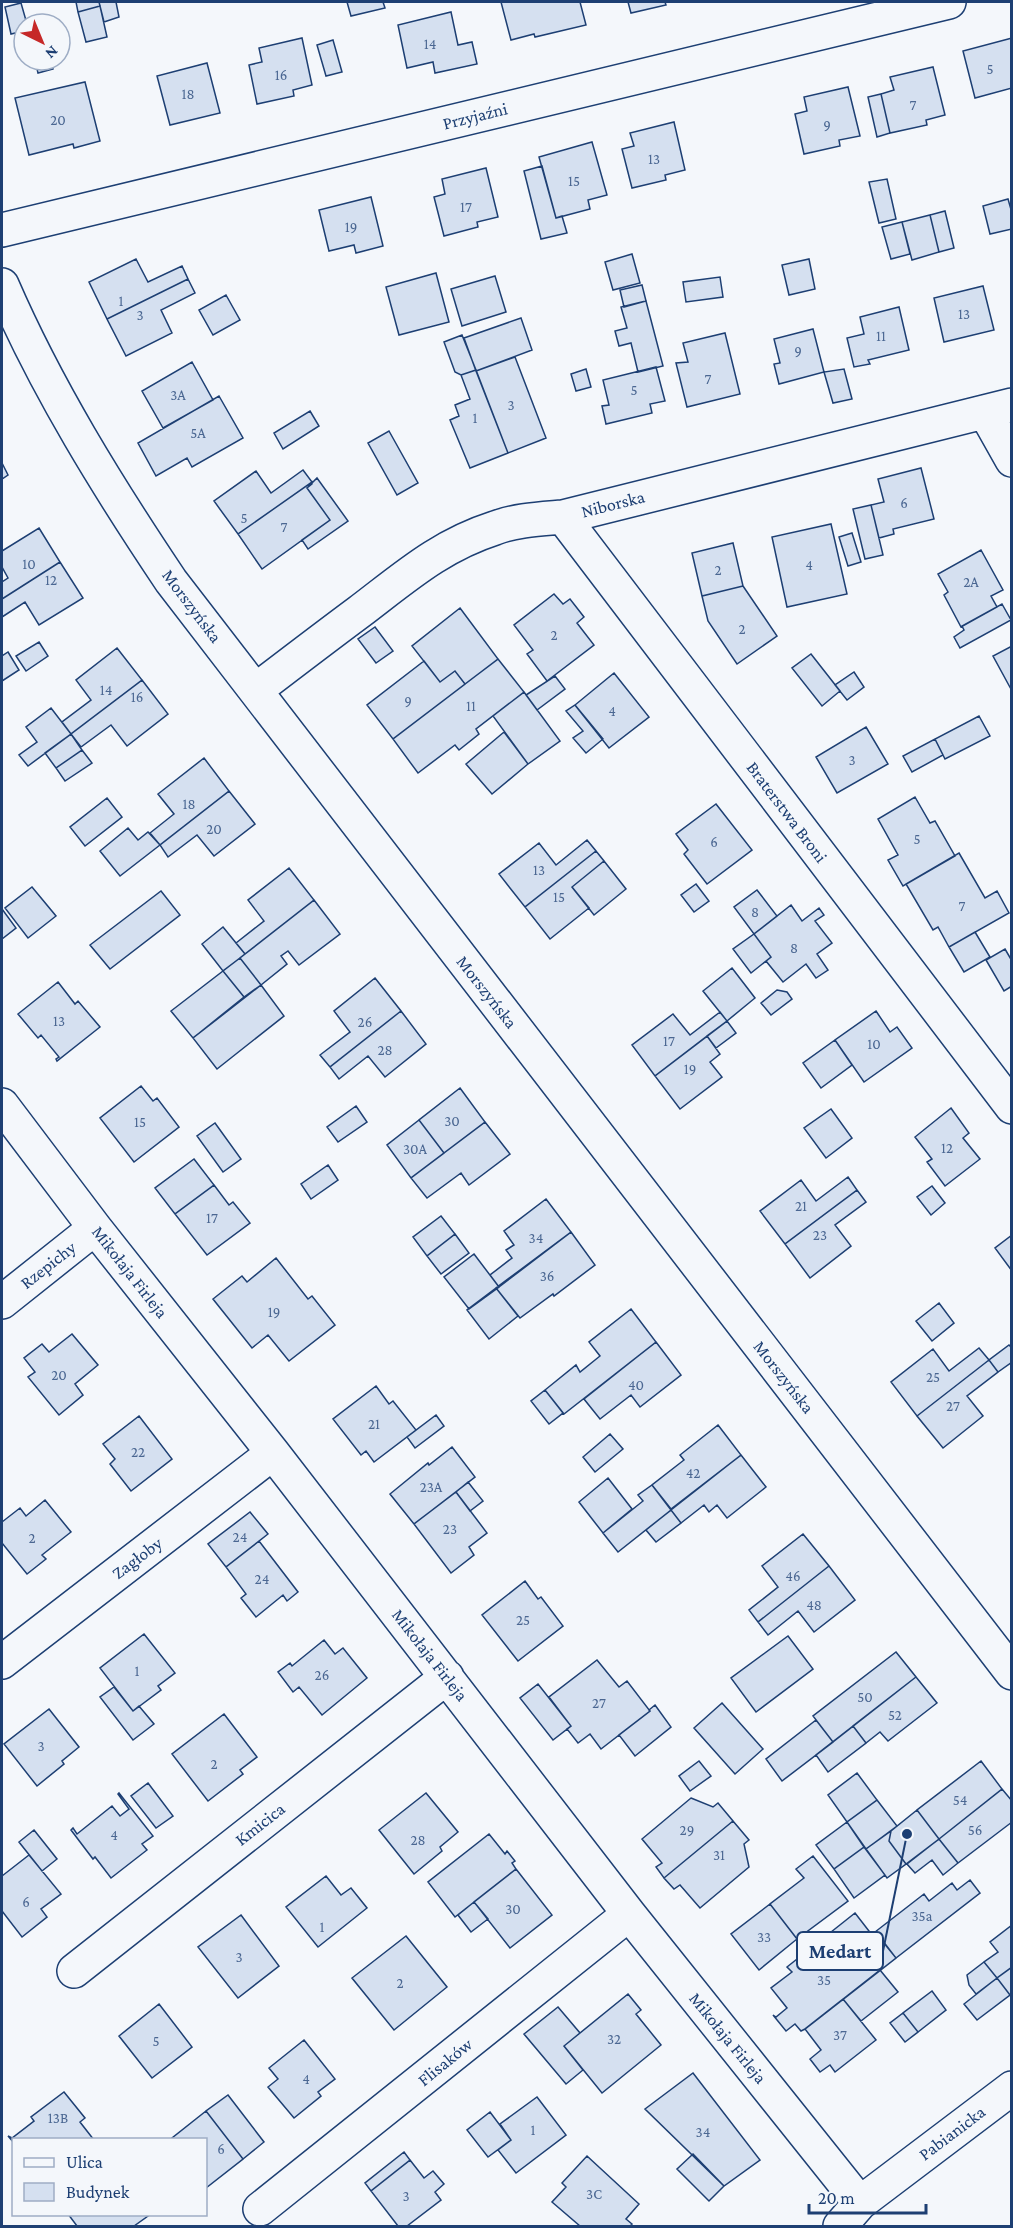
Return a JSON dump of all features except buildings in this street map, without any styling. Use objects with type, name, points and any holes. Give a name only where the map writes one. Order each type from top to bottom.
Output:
[{"type":"street","name":"Przyjaźni","points":[[2,230],[949,2]]},
{"type":"street","name":"Morszyńska","points":[[2,285],[22,331],[58,399],[126,514],[171,581],[1011,1673]]},
{"type":"street","name":"Niborska","points":[[256,690],[441,550],[497,527],[563,517],[998,409]]},
{"type":"street","points":[[998,409],[1011,460]]},
{"type":"street","name":"Braterstwa Broni","points":[[563,517],[1011,1107]]},
{"type":"street","name":"Mikołaja Firleja","points":[[2,1105],[95,1228],[273,1453],[629,1914],[850,2215]]},
{"type":"street","name":"Rzepichy","points":[[2,1302],[95,1228]]},
{"type":"street","name":"Zagłoby","points":[[2,1662],[273,1453]]},
{"type":"street","name":"Kmicica","points":[[74,1971],[447,1677]]},
{"type":"street","name":"Flisaków","points":[[260,2209],[629,1914]]},
{"type":"street","name":"Pabianicka","points":[[850,2215],[1011,2088]]},
{"type":"place","name":"Medart","points":[[907,1834]]}]
